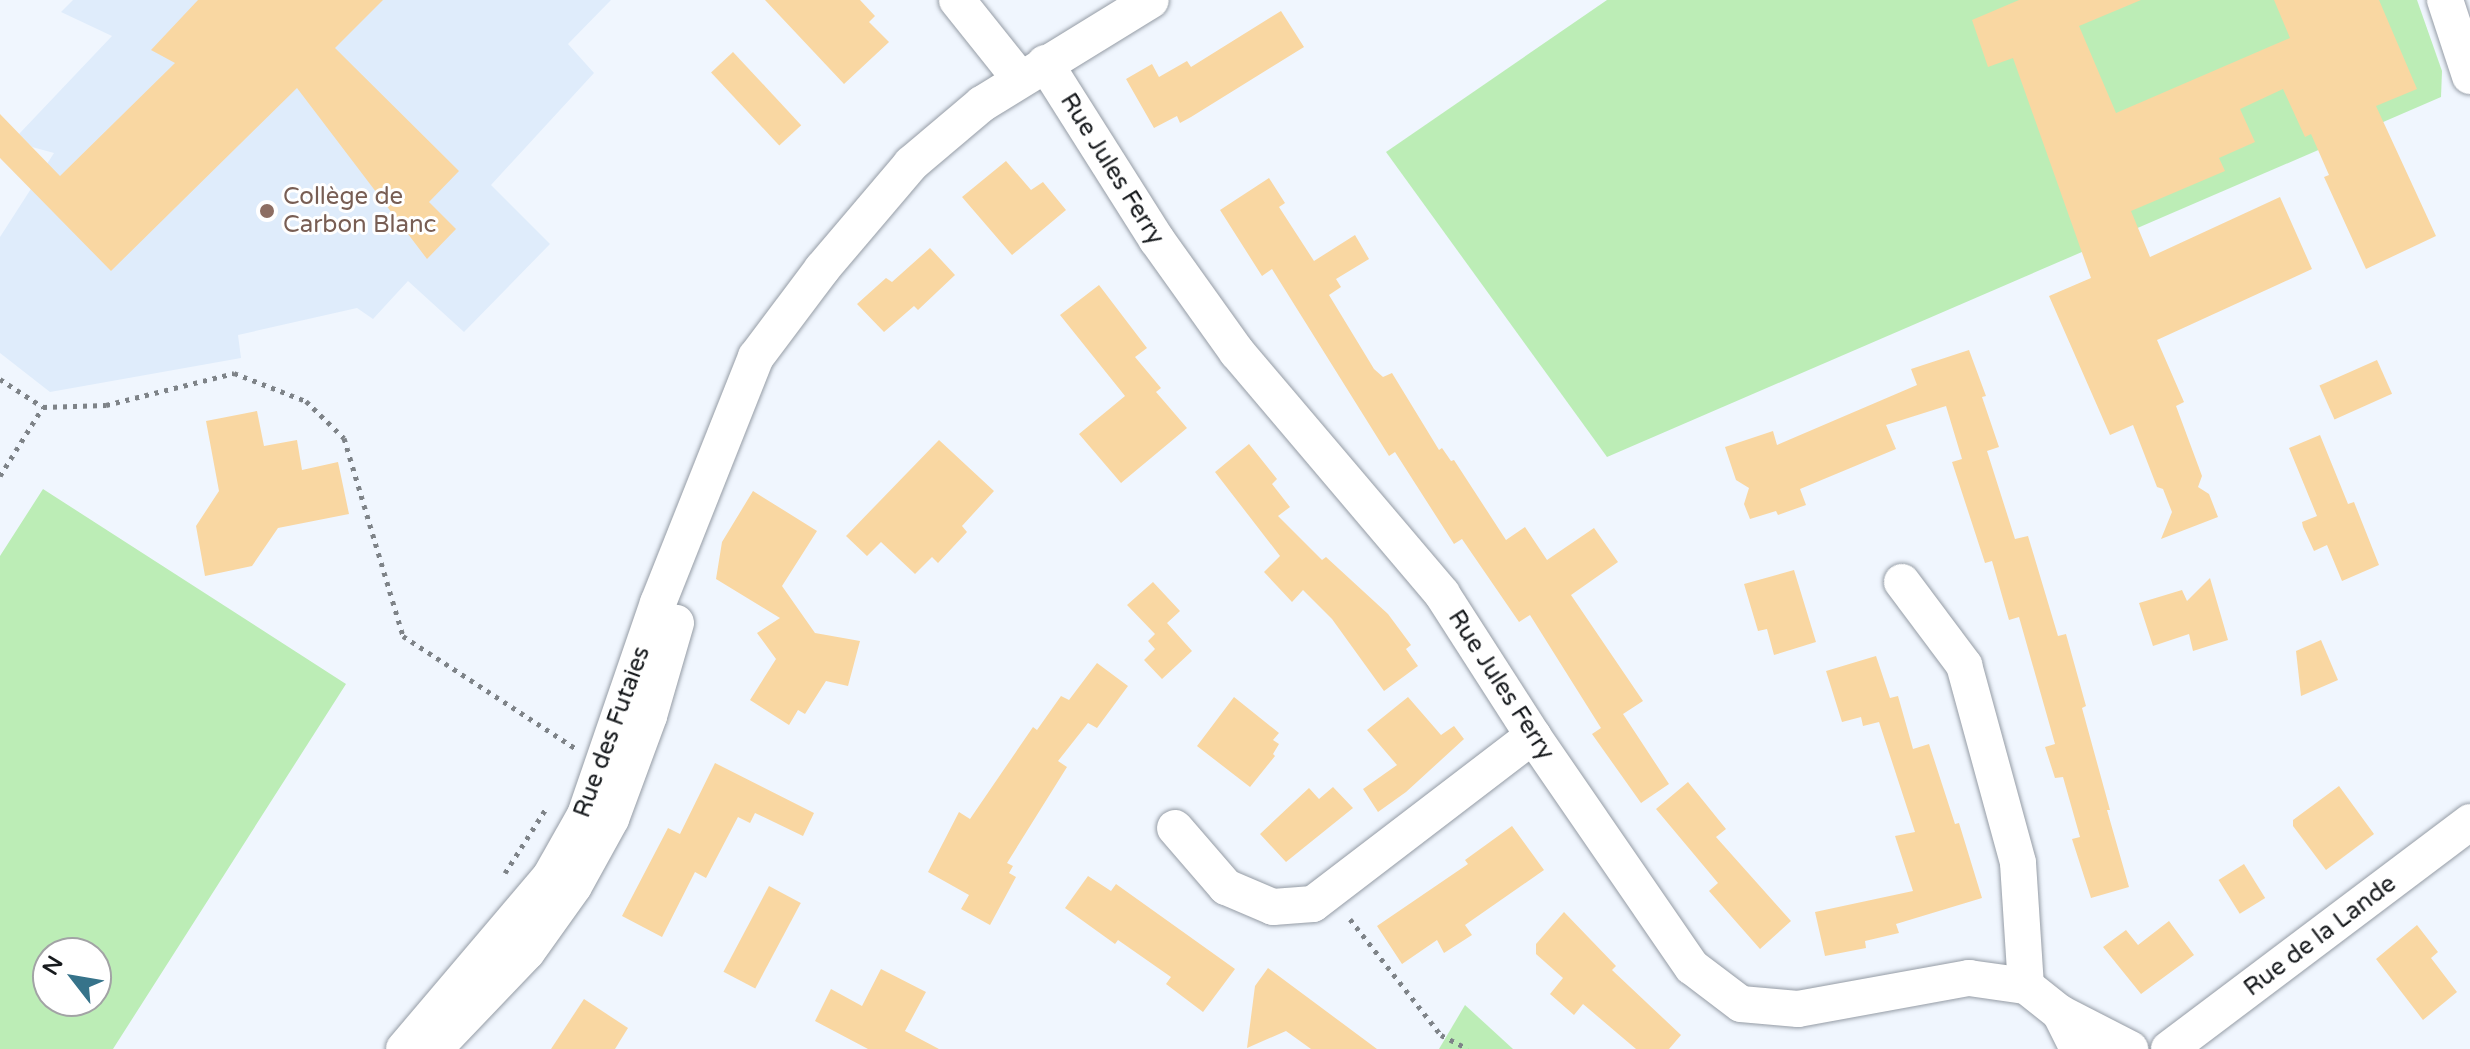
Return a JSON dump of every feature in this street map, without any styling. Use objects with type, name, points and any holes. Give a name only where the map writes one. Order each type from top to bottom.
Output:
[{"type":"street","name":"Rue Jules Ferry","points":[[957,0],[1032,71],[1237,352],[1442,594],[1533,736],[1692,967],[1741,1004],[1798,1009],[1969,978],[2026,986]]},
{"type":"street","name":"Rue des Futaies","points":[[404,1049],[550,877],[585,815],[658,603],[756,357],[822,269],[911,164],[982,104],[1151,0]]},
{"type":"street","points":[[2445,0],[2470,76]]},
{"type":"street","name":"Rue des Futaies","points":[[434,1049],[527,952],[574,886],[611,819],[649,716],[679,616],[715,463]]},
{"type":"street","points":[[1902,582],[1964,665],[2018,863],[2026,986],[2060,1013],[2130,1049]]},
{"type":"street","points":[[1175,828],[1226,887],[1273,907],[1313,904],[1533,736]]},
{"type":"street","name":"Rue de la Lande","points":[[2169,1049],[2470,822]]},
{"type":"street","points":[[2060,1013],[2078,1049]]},
{"type":"path","points":[[0,379],[43,407],[106,405],[234,373],[306,401],[344,438],[403,636],[603,766]]},
{"type":"path","points":[[0,476],[43,407]]},
{"type":"path","points":[[1329,893],[1441,1035],[1468,1049]]},
{"type":"shaded area","name":"Collège de Carbon Blanc","points":[[73,0],[611,0],[568,44],[594,73],[491,185],[550,244],[464,332],[408,281],[373,319],[357,308],[238,335],[241,358],[50,392],[0,353],[0,237],[54,153],[32,147],[19,134],[112,36],[61,12]]},
{"type":"green space","points":[[1607,0],[2417,0],[2442,71],[2441,97],[1607,457],[1386,152]]},
{"type":"green space","points":[[43,489],[346,684],[113,1049],[0,1049],[0,556]]},
{"type":"green space","points":[[1465,1005],[1513,1049],[1439,1049]]},
{"type":"building","points":[[198,0],[383,0],[335,48],[459,171],[429,202],[456,229],[427,259],[297,88],[111,271],[0,158],[0,114],[60,176],[175,63],[151,50]]},
{"type":"building","points":[[765,0],[860,0],[875,16],[869,22],[889,42],[844,84]]},
{"type":"building","points":[[2019,0],[2141,0],[2079,26],[2116,113],[2290,38],[2274,0],[2379,0],[2417,89],[2376,106],[2436,236],[2366,269],[2324,177],[2329,175],[2311,134],[2305,137],[2283,89],[2240,109],[2255,142],[2219,158],[2225,171],[2131,211],[2150,257],[2280,197],[2312,269],[2157,340],[2184,402],[2176,406],[2202,476],[2198,487],[2209,494],[2218,517],[2161,539],[2172,512],[2163,489],[2157,487],[2133,425],[2110,435],[2049,296],[2091,278],[2013,58],[1988,67],[1972,20]]},
{"type":"building","points":[[1281,11],[1304,47],[1180,123],[1177,116],[1154,128],[1126,79],[1152,64],[1159,77],[1187,61],[1191,67]]},
{"type":"building","points":[[733,52],[801,125],[779,146],[711,72]]},
{"type":"building","points":[[1006,161],[1031,190],[1043,182],[1066,210],[1012,255],[962,197]]},
{"type":"building","points":[[1269,178],[1285,203],[1279,207],[1314,261],[1355,235],[1369,259],[1336,279],[1341,287],[1329,295],[1374,369],[1383,377],[1392,373],[1439,450],[1442,448],[1451,461],[1454,460],[1506,540],[1525,527],[1547,560],[1594,528],[1618,562],[1571,595],[1643,701],[1623,714],[1669,784],[1641,803],[1592,734],[1601,728],[1530,615],[1519,622],[1462,539],[1454,544],[1395,452],[1389,456],[1272,269],[1262,276],[1220,210]]},
{"type":"building","points":[[930,248],[955,275],[918,310],[914,306],[884,332],[857,304],[886,278],[892,282]]},
{"type":"building","points":[[1099,285],[1147,348],[1135,357],[1161,388],[1156,392],[1187,428],[1121,483],[1079,434],[1125,396],[1060,315]]},
{"type":"building","points":[[1969,350],[1986,396],[1982,397],[1999,447],[1987,451],[2015,539],[2028,536],[2058,636],[2066,634],[2086,706],[2082,708],[2110,810],[2107,810],[2129,887],[2091,898],[2072,839],[2080,837],[2063,777],[2055,778],[2045,747],[2055,744],[2019,617],[2009,620],[1992,561],[1985,563],[1952,462],[1962,459],[1946,406],[1886,425],[1896,449],[1800,489],[1806,505],[1778,515],[1776,511],[1750,519],[1744,504],[1749,488],[1736,480],[1725,447],[1773,431],[1777,445],[1917,385],[1911,369]]},
{"type":"building","points":[[2377,360],[2392,394],[2334,419],[2319,386]]},
{"type":"building","points":[[257,411],[264,446],[297,440],[302,470],[338,462],[349,514],[278,528],[252,566],[205,576],[196,526],[219,491],[206,421]]},
{"type":"building","points":[[2320,435],[2348,504],[2354,502],[2379,565],[2342,581],[2327,545],[2314,551],[2303,527],[2302,522],[2317,516],[2289,448]]},
{"type":"building","points":[[939,440],[994,491],[962,526],[967,532],[938,563],[932,557],[915,574],[881,542],[867,556],[846,536]]},
{"type":"building","points":[[1249,444],[1277,479],[1272,484],[1290,507],[1278,516],[1322,560],[1326,557],[1388,614],[1411,645],[1406,649],[1418,666],[1384,691],[1332,619],[1303,590],[1292,602],[1264,572],[1280,556],[1215,472]]},
{"type":"building","points":[[753,491],[817,531],[782,586],[815,633],[860,641],[848,686],[826,681],[805,714],[798,710],[789,725],[750,700],[776,659],[757,633],[780,618],[716,579],[722,542]]},
{"type":"building","points":[[1794,570],[1816,642],[1774,655],[1767,629],[1758,631],[1744,584]]},
{"type":"building","points":[[2210,578],[2228,640],[2193,651],[2189,634],[2153,646],[2139,603],[2182,590],[2187,601]]},
{"type":"building","points":[[1153,582],[1180,611],[1167,623],[1192,651],[1162,679],[1144,660],[1155,649],[1148,641],[1155,634],[1127,605]]},
{"type":"building","points":[[2321,640],[2338,680],[2301,696],[2296,651]]},
{"type":"building","points":[[1876,656],[1890,698],[1898,696],[1913,749],[1929,744],[1955,824],[1959,823],[1982,898],[1896,924],[1899,933],[1865,941],[1866,948],[1825,956],[1815,912],[1913,891],[1895,836],[1915,832],[1879,722],[1863,726],[1861,717],[1842,722],[1826,671]]},
{"type":"building","points":[[1097,663],[1128,686],[1097,728],[1088,723],[1058,761],[1067,767],[1007,863],[1013,866],[1009,873],[1016,877],[990,925],[961,909],[969,895],[928,872],[959,812],[970,819],[1033,727],[1037,730],[1061,696],[1069,700]]},
{"type":"building","points":[[1234,697],[1279,733],[1273,740],[1279,744],[1273,754],[1275,756],[1250,787],[1197,746]]},
{"type":"building","points":[[1408,697],[1441,735],[1454,726],[1464,739],[1406,792],[1378,812],[1363,789],[1397,765],[1367,730]]},
{"type":"building","points":[[715,763],[814,813],[803,836],[755,813],[750,823],[738,817],[706,878],[695,872],[662,937],[622,916],[668,828],[680,834]]},
{"type":"building","points":[[1688,782],[1726,829],[1716,837],[1791,921],[1760,949],[1709,891],[1718,883],[1656,809]]},
{"type":"building","points":[[2339,786],[2374,834],[2326,870],[2293,826],[2293,820]]},
{"type":"building","points":[[1333,787],[1353,808],[1286,862],[1260,834],[1309,788],[1319,799]]},
{"type":"building","points":[[1512,826],[1544,870],[1465,925],[1472,935],[1444,953],[1437,940],[1402,964],[1377,926],[1468,864],[1465,860]]},
{"type":"building","points":[[2244,864],[2265,898],[2240,914],[2219,880]]},
{"type":"building","points":[[1088,876],[1111,891],[1116,884],[1235,969],[1203,1012],[1166,984],[1171,977],[1118,940],[1115,944],[1065,908]]},
{"type":"building","points":[[769,886],[801,903],[755,989],[723,972]]},
{"type":"building","points":[[1564,912],[1616,966],[1612,970],[1681,1035],[1669,1049],[1636,1049],[1583,1004],[1574,1015],[1550,994],[1563,978],[1536,954],[1536,944]]},
{"type":"building","points":[[2169,921],[2194,955],[2141,994],[2103,947],[2126,930],[2138,945]]},
{"type":"building","points":[[2417,925],[2438,952],[2431,958],[2457,992],[2423,1020],[2376,959]]},
{"type":"building","points":[[1268,968],[1377,1049],[1311,1049],[1286,1031],[1247,1048],[1255,986]]},
{"type":"building","points":[[881,969],[926,992],[905,1031],[939,1049],[868,1049],[815,1021],[831,989],[862,1006]]},
{"type":"building","points":[[584,999],[628,1028],[615,1049],[551,1049]]},
{"type":"place","name":"Collège de Carbon Blanc","points":[[267,211]]}]
